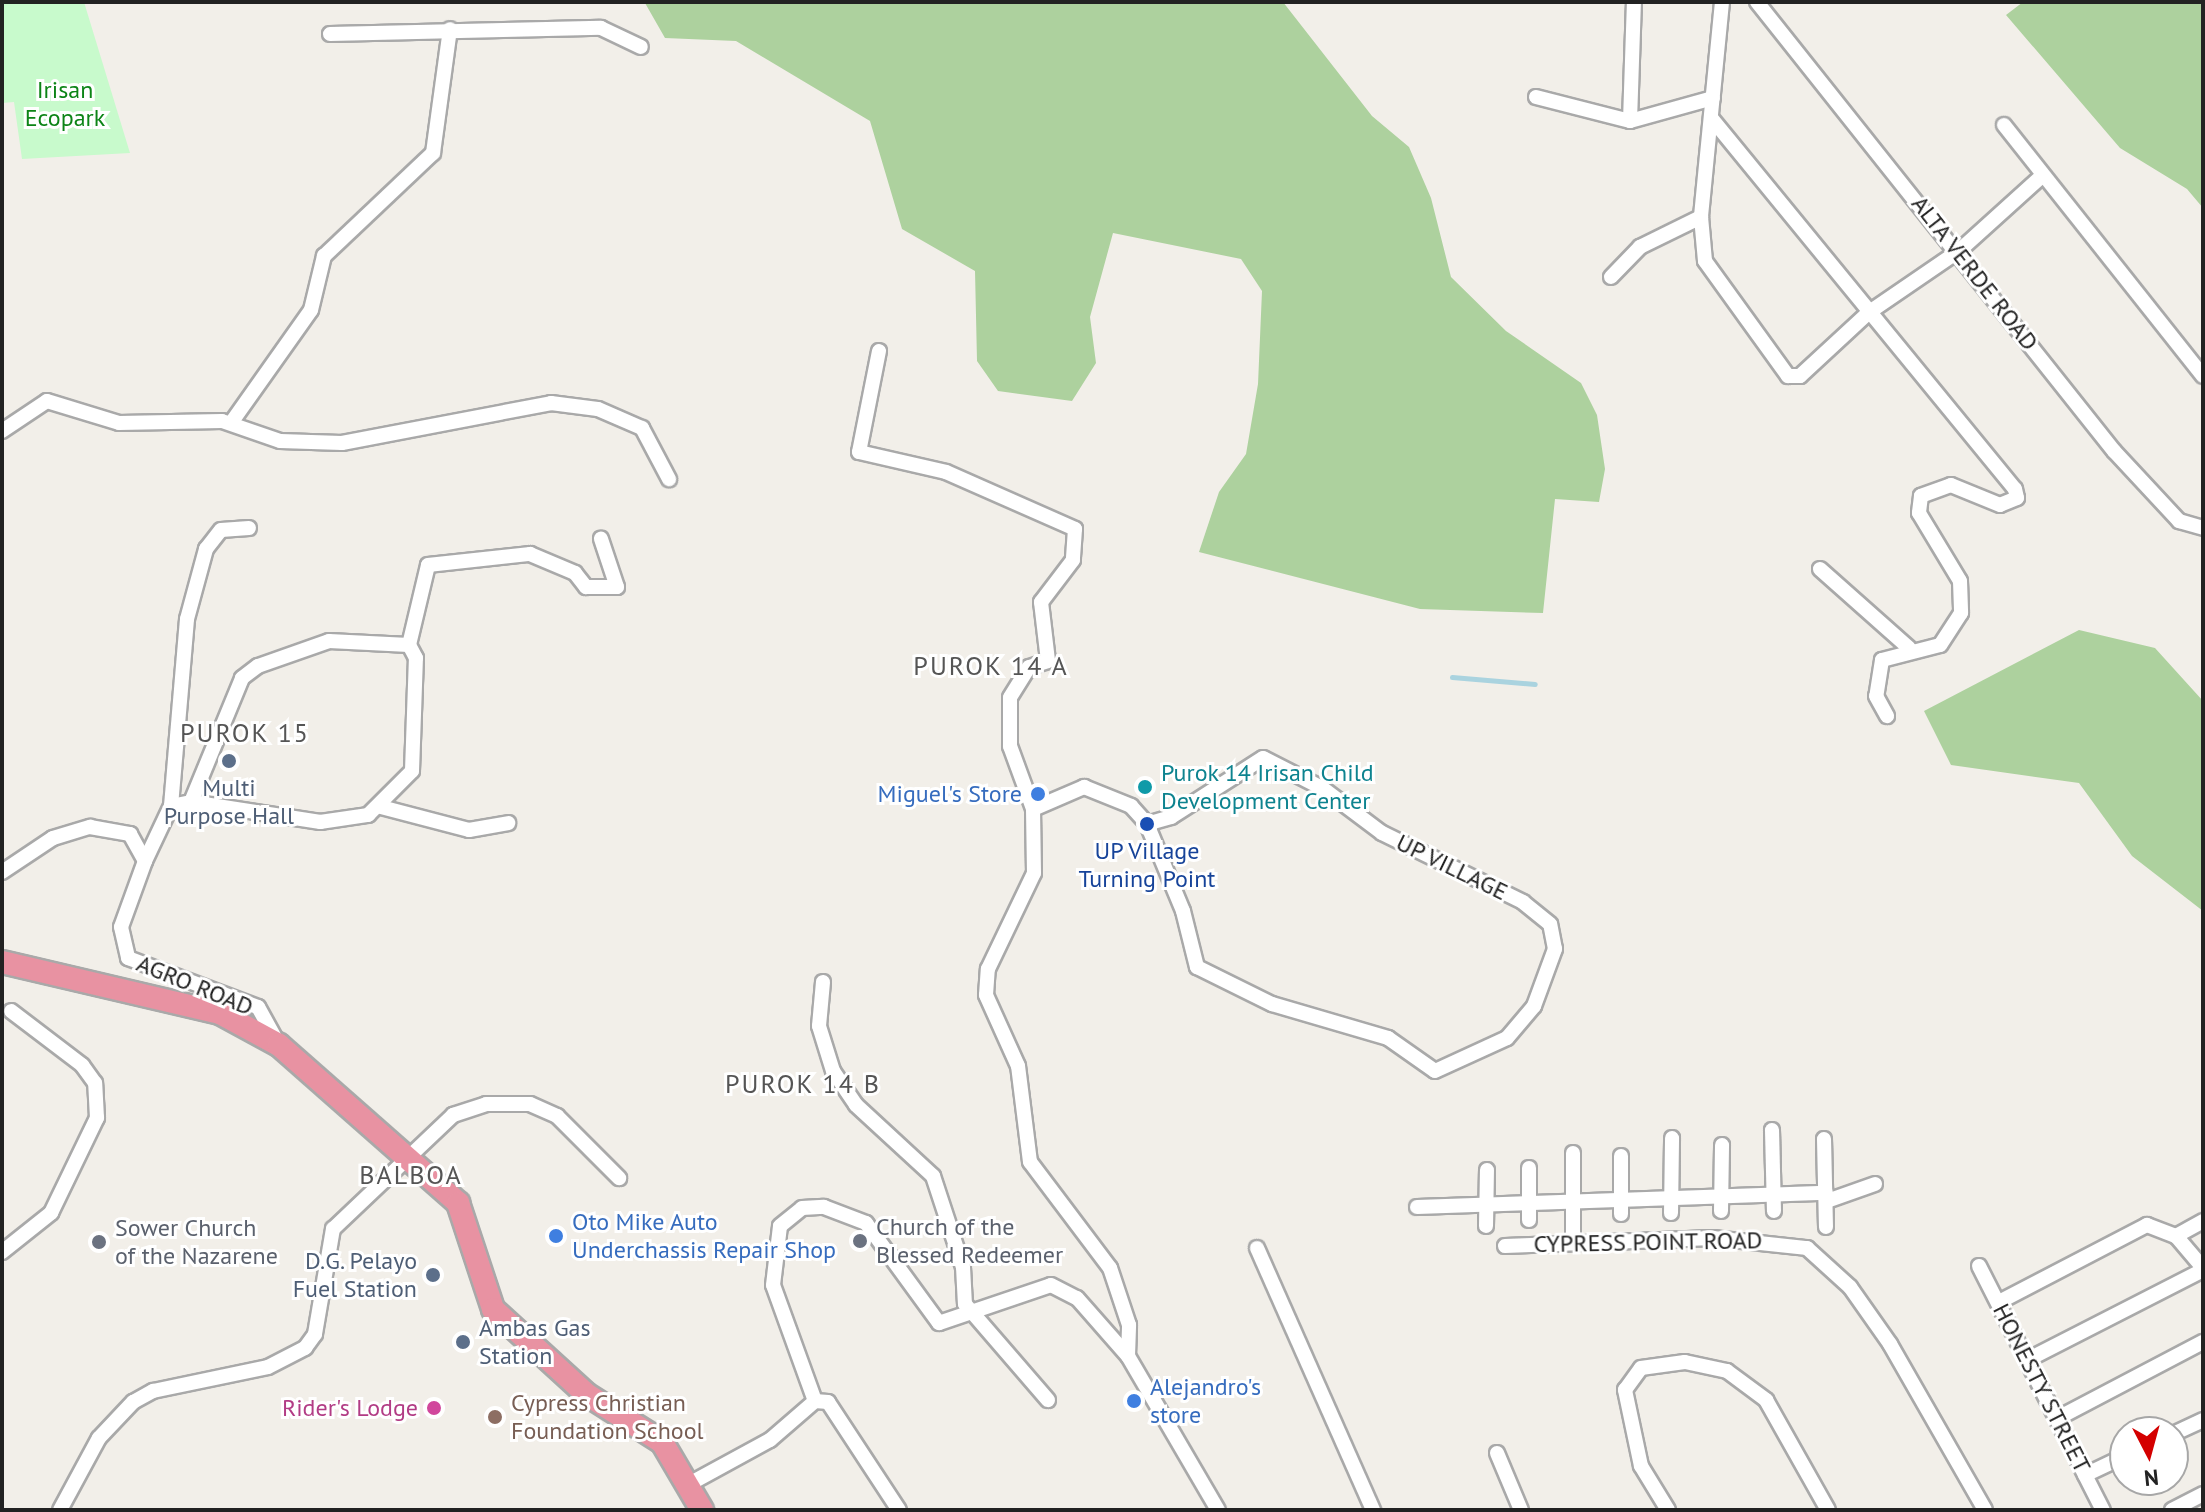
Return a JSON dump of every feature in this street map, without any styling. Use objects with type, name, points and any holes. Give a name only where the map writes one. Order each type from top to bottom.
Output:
[{"type":"highway","points":[[2,962],[220,1013],[279,1045],[336,1103],[408,1156],[458,1203],[484,1287],[510,1328],[586,1394],[662,1442],[691,1483],[702,1510]]},
{"type":"street","points":[[1630,121],[1634,2]]},
{"type":"street","points":[[1722,2],[1701,217],[1712,276],[1788,376],[1800,376],[1868,313],[1960,250],[2042,176]]},
{"type":"street","name":"ALTA VERDE ROAD","points":[[1757,2],[1960,250],[2114,451],[2179,521],[2203,528]]},
{"type":"street","points":[[330,34],[601,28],[641,47]]},
{"type":"street","points":[[231,423],[311,310],[324,256],[430,158],[450,29]]},
{"type":"street","points":[[1536,97],[1630,121],[1713,98]]},
{"type":"street","points":[[1712,119],[1868,313],[1957,413],[2017,498],[2000,505],[1938,485],[1921,496],[1919,513],[1955,570],[1962,597],[1950,639],[1909,648],[1882,660],[1876,696],[1887,716]]},
{"type":"street","points":[[2004,125],[2203,376]]},
{"type":"street","points":[[1611,277],[1640,247],[1701,217]]},
{"type":"street","points":[[879,351],[859,452],[946,472],[1075,529],[1073,560],[1041,602],[1048,661],[1029,667],[1010,698],[1010,746],[1033,809],[1034,873],[988,969],[986,995],[1018,1066],[1030,1162],[1110,1268],[1129,1325],[1128,1356]]},
{"type":"street","points":[[2,431],[47,401],[119,423],[231,423],[280,441],[342,443],[532,405],[575,405],[642,428],[669,479]]},
{"type":"street","points":[[2,872],[53,838],[90,827],[122,829],[145,861],[171,806],[187,619],[206,549],[221,530],[249,528]]},
{"type":"street","points":[[171,806],[191,802],[320,822],[348,822],[381,807],[412,771],[416,658],[409,645],[432,560],[530,554],[575,573],[586,587],[617,587],[601,539]]},
{"type":"street","points":[[1820,569],[1909,648]]},
{"type":"street","points":[[191,802],[238,685],[258,666],[329,641],[409,645]]},
{"type":"street","name":"UP VILLAGE","points":[[1263,758],[1322,788],[1382,833],[1523,902],[1550,924],[1550,968],[1534,1006],[1507,1038],[1435,1071],[1388,1038],[1272,1004],[1197,967],[1147,824],[1171,817],[1263,758]]},
{"type":"street","points":[[1033,809],[1084,787],[1131,806],[1147,824]]},
{"type":"street","points":[[381,807],[469,830],[508,823]]},
{"type":"street","name":"AGRO ROAD","points":[[145,861],[121,927],[128,958],[258,1007],[279,1045]]},
{"type":"street","points":[[823,982],[819,1026],[833,1071],[856,1105],[933,1176],[970,1313],[1048,1400]]},
{"type":"street","points":[[2,1252],[51,1213],[97,1118],[95,1083],[82,1065],[11,1011]]},
{"type":"street","points":[[60,1510],[99,1438],[133,1402],[153,1391],[268,1367],[305,1348],[315,1334],[333,1229],[408,1156],[468,1108],[530,1104],[565,1123],[619,1178]]},
{"type":"street","points":[[1772,1130],[1774,1211]]},
{"type":"street","points":[[1671,1206],[1672,1138]]},
{"type":"street","points":[[1824,1139],[1826,1227]]},
{"type":"street","points":[[1722,1145],[1722,1204]]},
{"type":"street","points":[[1573,1153],[1573,1242]]},
{"type":"street","points":[[1620,1207],[1621,1156]]},
{"type":"street","points":[[1529,1168],[1529,1220]]},
{"type":"street","points":[[1486,1226],[1487,1170]]},
{"type":"street","points":[[1417,1207],[1573,1201],[1620,1207],[1722,1204],[1774,1195],[1826,1197],[1875,1184]]},
{"type":"street","points":[[815,1401],[773,1285],[780,1226],[789,1214],[810,1206],[856,1216],[939,1323],[1036,1287],[1061,1287],[1128,1356],[1218,1510]]},
{"type":"street","points":[[1999,1302],[2136,1228],[2155,1226],[2180,1232],[2201,1221]]},
{"type":"street","points":[[2029,1359],[2203,1269],[2180,1232]]},
{"type":"street","name":"CYPRESS POINT ROAD","points":[[1505,1246],[1763,1239],[1807,1248],[1850,1287],[1890,1344],[1985,1510]]},
{"type":"street","points":[[1257,1248],[1373,1510]]},
{"type":"street","name":"HONESTY STREET","points":[[1979,1266],[2029,1359],[2103,1510]]},
{"type":"street","points":[[2058,1418],[2203,1342]]},
{"type":"street","points":[[1668,1510],[1641,1466],[1625,1390],[1641,1368],[1685,1362],[1727,1371],[1766,1400],[1828,1510]]},
{"type":"street","points":[[691,1483],[770,1440],[815,1401],[828,1402],[899,1510]]},
{"type":"street","points":[[1497,1453],[1521,1510]]},
{"type":"street","points":[[2085,1475],[2109,1464]]},
{"type":"street","points":[[2173,1510],[2203,1494]]},
{"type":"green space","name":"Irisan Ecopark","points":[[2,2],[84,2],[130,153],[22,159],[14,102],[2,103]]},
{"type":"green space","points":[[1283,2],[1372,116],[1409,147],[1431,198],[1451,277],[1506,331],[1581,383],[1597,415],[1605,469],[1599,502],[1555,499],[1543,613],[1420,609],[1199,552],[1219,492],[1246,454],[1258,384],[1262,291],[1241,259],[1113,233],[1090,317],[1096,363],[1072,401],[998,391],[977,361],[975,271],[902,229],[870,121],[736,41],[665,38],[645,3]]},
{"type":"green space","points":[[2023,2],[2203,2],[2203,208],[2187,189],[2120,148],[2006,15]]},
{"type":"green space","points":[[2079,630],[2155,648],[2203,701],[2203,911],[2132,856],[2079,783],[1951,765],[1924,711]]},
{"type":"waterway","points":[[1452,677],[1535,684]]},
{"type":"place","name":"Multi Purpose Hall","points":[[229,761]]},
{"type":"place","name":"Purok 14 Irisan Child Development Center","points":[[1145,787]]},
{"type":"place","name":"Miguel's Store","points":[[1038,794]]},
{"type":"place","name":"UP Village Turning Point","points":[[1147,824]]},
{"type":"place","name":"Oto Mike Auto Underchassis Repair Shop","points":[[556,1236]]},
{"type":"place","name":"Church of the Blessed Redeemer","points":[[860,1241]]},
{"type":"place","name":"Sower Church of the Nazarene","points":[[99,1242]]},
{"type":"place","name":"D.G. Pelayo Fuel Station","points":[[433,1275]]},
{"type":"place","name":"Ambas Gas Station","points":[[463,1342]]},
{"type":"place","name":"Alejandro's store","points":[[1134,1401]]},
{"type":"place","name":"Rider's Lodge","points":[[434,1408]]},
{"type":"place","name":"Cypress Christian Foundation School","points":[[495,1417]]},
{"type":"district","name":"PUROK 14 A","points":[[991,666]]},
{"type":"district","name":"PUROK 15","points":[[245,733]]},
{"type":"district","name":"PUROK 14 B","points":[[803,1084]]},
{"type":"district","name":"BALBOA","points":[[411,1175]]}]
